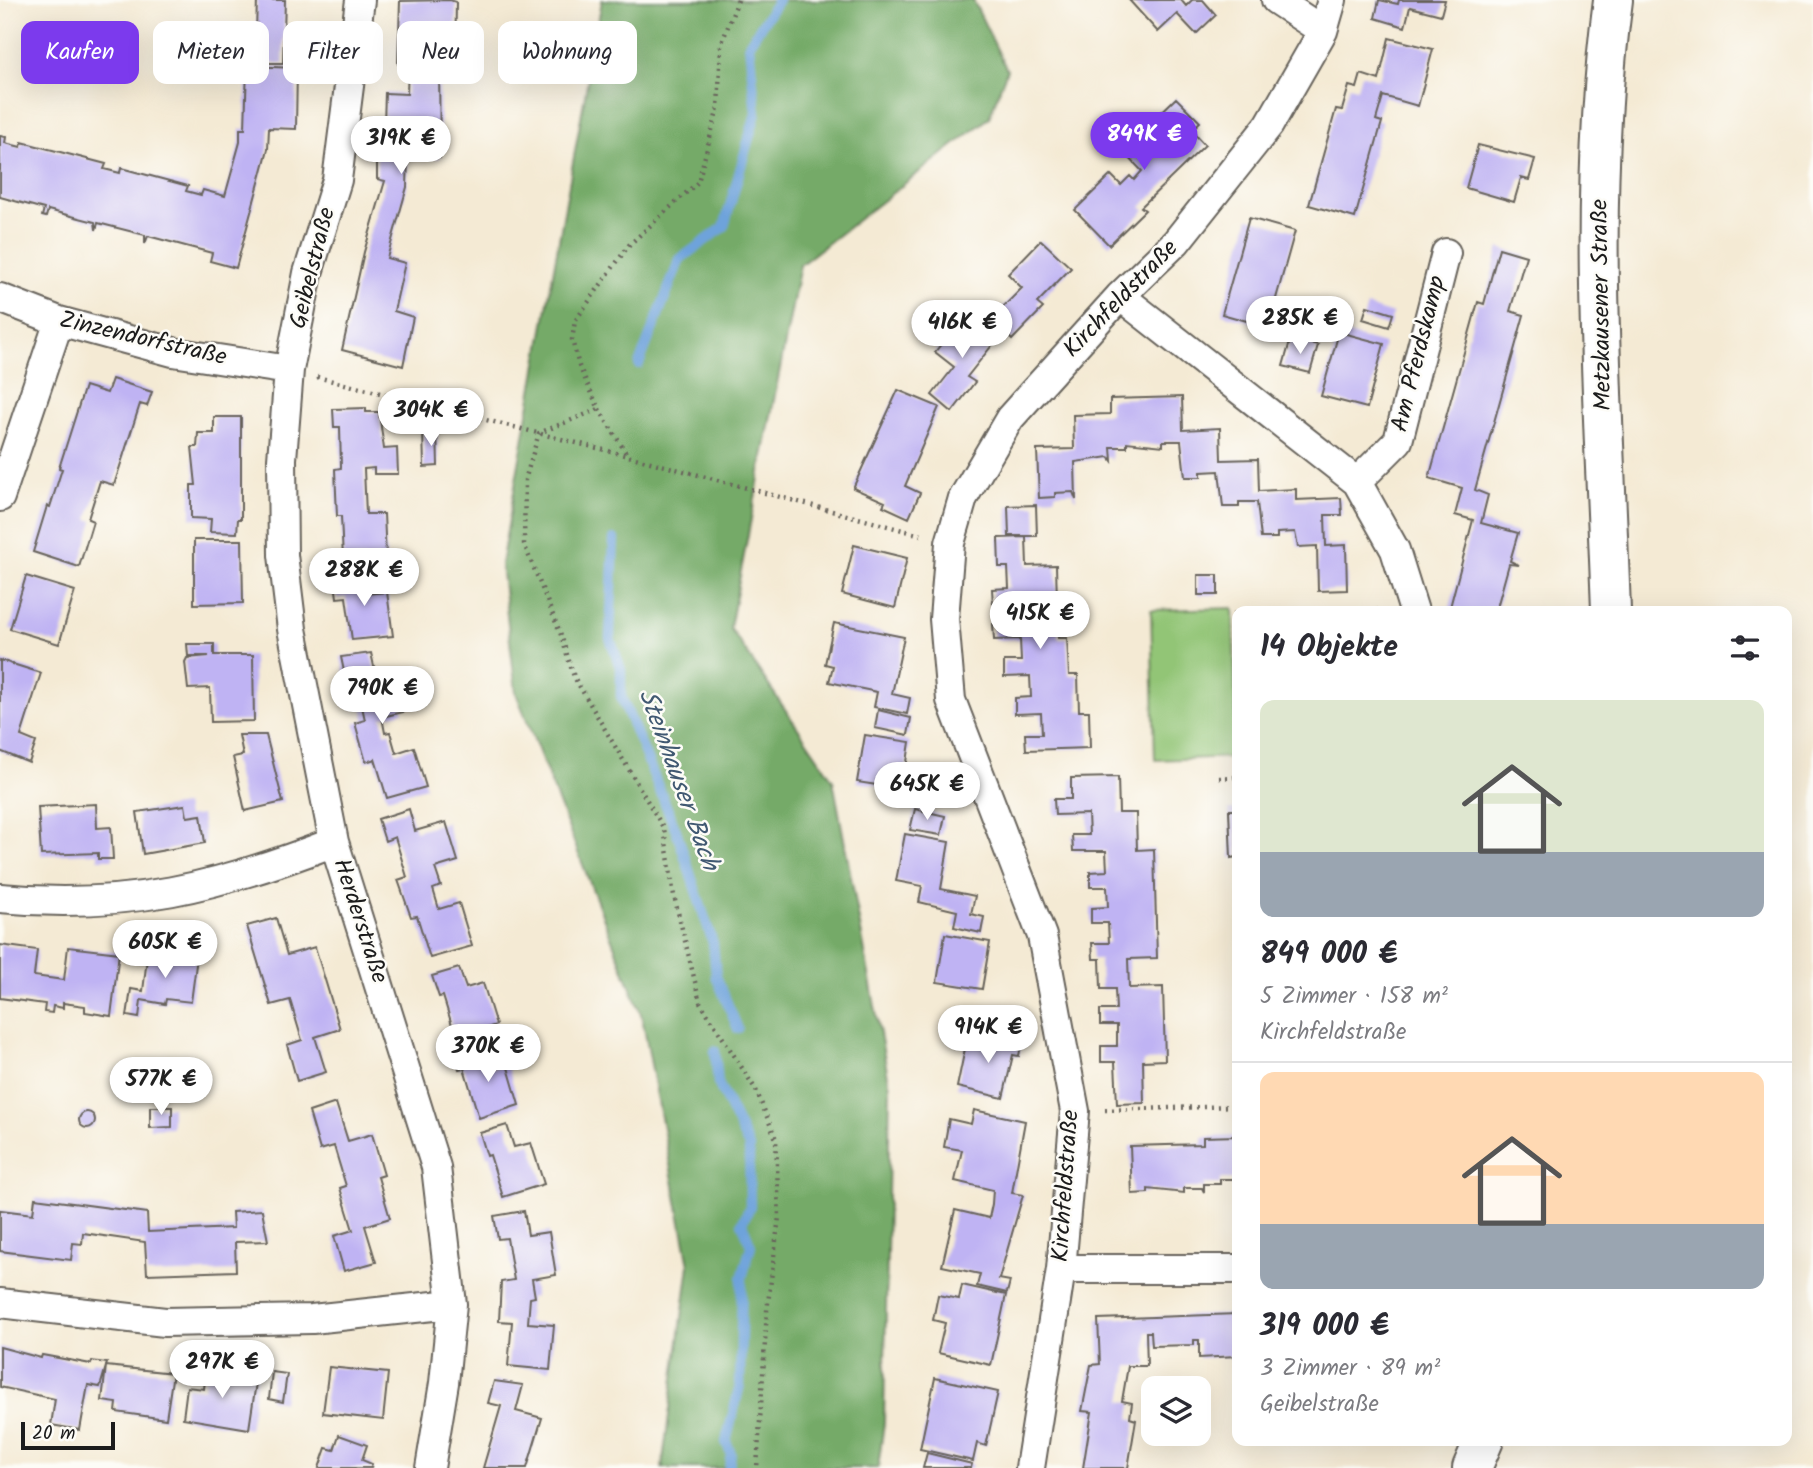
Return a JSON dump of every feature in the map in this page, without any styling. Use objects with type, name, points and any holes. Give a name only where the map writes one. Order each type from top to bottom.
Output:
[{"type":"main road","name":"Metzkausener Straße","points":[[1611,606],[1599,211],[1600,132],[1613,0]]},
{"type":"main road","points":[[1472,1468],[1481,1446]]},
{"type":"street","name":"Geibelstraße","points":[[289,370],[308,273],[337,180],[360,0]]},
{"type":"street","points":[[1276,0],[1323,31]]},
{"type":"street","name":"Kirchfeldstraße","points":[[1030,1468],[1061,1269],[1075,1111],[1042,936],[951,700],[944,619],[950,543],[963,498],[1010,418],[1120,296],[1176,242],[1269,125],[1323,31],[1332,0]]},
{"type":"street","name":"Am Pferdskamp","points":[[1357,482],[1398,441],[1446,253]]},
{"type":"street","points":[[1120,296],[1357,482],[1395,550],[1412,606]]},
{"type":"street","name":"Zinzendorfstraße","points":[[0,298],[59,321],[173,352],[289,370]]},
{"type":"street","points":[[0,497],[59,321]]},
{"type":"street","name":"Herderstraße","points":[[289,370],[282,459],[283,555],[292,629],[334,842],[436,1167],[452,1304],[444,1383],[430,1468]]},
{"type":"street","points":[[0,898],[106,901],[180,891],[256,872],[334,842]]},
{"type":"street","points":[[1061,1269],[1232,1269]]},
{"type":"street","points":[[0,1304],[165,1322],[312,1319],[452,1304]]},
{"type":"path","points":[[628,456],[599,409],[579,366],[572,340],[576,320],[629,245],[698,182],[718,108],[721,45],[738,0]]},
{"type":"path","points":[[289,370],[628,456],[950,543]]},
{"type":"path","points":[[539,433],[599,409]]},
{"type":"path","points":[[539,433],[525,480],[524,544],[561,635],[574,677],[664,829],[674,896],[700,1002],[756,1090],[776,1139],[779,1217],[767,1311],[757,1468]]},
{"type":"path","points":[[1219,778],[1232,777]]},
{"type":"path","points":[[1075,1111],[1232,1106]]},
{"type":"green space","points":[[602,0],[973,0],[1007,70],[989,118],[800,265],[730,628],[833,780],[890,1087],[884,1423],[878,1468],[662,1468],[689,1265],[642,1017],[516,693],[501,564],[587,84],[637,84],[637,21],[598,21]]},
{"type":"green space","points":[[1232,608],[1232,757],[1155,760],[1151,610]]},
{"type":"building","points":[[257,0],[285,0],[283,63],[269,63],[269,21],[256,21]]},
{"type":"building","points":[[1129,0],[1181,0],[1186,6],[1192,0],[1203,0],[1216,15],[1196,34],[1177,14],[1158,32]]},
{"type":"building","points":[[1379,0],[1398,4],[1399,0],[1445,0],[1441,15],[1410,7],[1405,27],[1375,18]]},
{"type":"building","points":[[400,1],[456,2],[456,21],[399,21]]},
{"type":"building","points":[[1389,38],[1433,49],[1418,106],[1383,96],[1376,120],[1382,122],[1355,218],[1309,205],[1336,109],[1342,110],[1349,86],[1357,88],[1361,74],[1379,80]]},
{"type":"building","points":[[269,67],[283,67],[283,84],[297,84],[296,129],[269,128],[268,149],[236,268],[210,261],[212,253],[148,236],[145,244],[145,235],[98,223],[96,230],[95,222],[48,210],[46,217],[42,216],[44,209],[0,197],[0,136],[6,137],[5,143],[21,147],[22,142],[106,164],[104,169],[120,173],[121,168],[188,186],[186,191],[201,195],[203,190],[225,196],[240,142],[240,129],[245,129],[246,84],[269,84]]},
{"type":"building","points":[[407,84],[439,84],[440,158],[408,157],[407,187],[387,258],[405,263],[394,311],[413,317],[403,366],[342,350],[364,252],[385,181],[377,179],[377,155],[383,155],[385,93],[407,94]]},
{"type":"building","points":[[1176,98],[1200,122],[1191,130],[1205,145],[1141,207],[1145,210],[1109,245],[1075,210],[1111,175],[1121,185],[1130,176],[1134,180],[1142,171],[1122,150]]},
{"type":"building","points":[[1478,145],[1535,159],[1529,180],[1521,178],[1514,202],[1466,188]]},
{"type":"building","points":[[1249,218],[1295,231],[1268,327],[1222,314]]},
{"type":"building","points":[[1041,240],[1071,268],[1037,303],[1043,308],[1012,340],[991,319],[1022,288],[1008,274]]},
{"type":"building","points":[[1499,248],[1526,256],[1510,311],[1524,315],[1475,490],[1488,495],[1481,523],[1518,533],[1510,561],[1519,565],[1509,564],[1497,606],[1450,606],[1473,520],[1455,515],[1462,488],[1429,478],[1478,302],[1484,304]]},
{"type":"building","points":[[1367,306],[1393,314],[1389,327],[1363,319]]},
{"type":"building","points":[[965,314],[997,339],[967,377],[975,382],[952,412],[932,395],[954,367],[935,352]]},
{"type":"building","points":[[1339,332],[1384,344],[1367,408],[1321,396]]},
{"type":"building","points":[[1291,338],[1318,345],[1310,373],[1283,366]]},
{"type":"building","points":[[112,379],[152,392],[147,406],[140,404],[114,485],[100,481],[88,519],[93,521],[79,567],[33,552],[62,469],[59,468],[85,386],[107,393]]},
{"type":"building","points":[[898,390],[939,407],[905,486],[920,493],[909,518],[883,506],[885,502],[853,488]]},
{"type":"building","points":[[1182,397],[1183,430],[1220,428],[1221,460],[1258,459],[1259,491],[1296,489],[1296,500],[1341,498],[1342,515],[1325,515],[1326,546],[1346,545],[1347,590],[1318,591],[1317,546],[1298,547],[1295,532],[1277,533],[1277,538],[1261,538],[1257,502],[1239,502],[1239,507],[1223,507],[1219,471],[1201,472],[1201,477],[1185,477],[1181,441],[1163,441],[1163,446],[1127,442],[1127,447],[1111,447],[1112,461],[1109,457],[1075,462],[1076,500],[1073,492],[1055,493],[1055,497],[1039,498],[1037,450],[1074,449],[1073,415],[1110,414],[1110,399]]},
{"type":"building","points":[[366,408],[366,412],[379,412],[384,449],[397,448],[398,474],[374,474],[374,468],[364,469],[366,514],[384,514],[386,557],[343,559],[341,516],[337,516],[335,469],[341,468],[340,427],[334,427],[333,409]]},
{"type":"building","points":[[214,417],[241,417],[241,519],[238,519],[237,533],[210,532],[211,519],[191,518],[191,485],[196,485],[192,447],[197,447],[198,433],[214,433]]},
{"type":"building","points":[[437,429],[438,466],[424,467],[423,430]]},
{"type":"building","points":[[1036,505],[1037,536],[1009,536],[1008,506]]},
{"type":"building","points":[[1026,537],[1027,566],[1056,565],[1058,638],[1067,638],[1069,675],[1078,675],[1079,711],[1089,711],[1090,748],[1026,750],[1025,734],[1042,734],[1041,713],[1015,714],[1015,698],[1031,697],[1030,676],[1004,677],[1004,661],[1021,661],[1020,639],[994,640],[993,624],[1010,623],[1009,603],[993,604],[992,589],[1009,588],[1008,567],[999,567],[998,538]]},
{"type":"building","points":[[194,540],[242,540],[243,603],[194,604]]},
{"type":"building","points":[[854,545],[907,558],[895,608],[842,594]]},
{"type":"building","points":[[363,573],[365,594],[387,592],[393,636],[352,640],[346,597],[337,598],[334,574]]},
{"type":"building","points":[[1198,575],[1218,575],[1218,595],[1198,595]]},
{"type":"building","points":[[26,576],[75,591],[59,644],[10,629]]},
{"type":"building","points":[[834,623],[904,637],[892,694],[910,698],[907,714],[874,707],[877,692],[829,682],[833,666],[825,664]]},
{"type":"building","points":[[187,644],[214,644],[214,655],[253,655],[254,721],[211,722],[210,688],[188,689],[185,662],[187,658],[209,656],[188,656]]},
{"type":"building","points":[[371,653],[376,675],[394,671],[403,712],[382,717],[385,733],[390,732],[396,753],[414,747],[426,787],[387,798],[375,759],[366,762],[355,723],[365,720],[356,679],[346,681],[341,657]]},
{"type":"building","points":[[0,660],[41,673],[21,736],[36,742],[29,763],[0,751]]},
{"type":"building","points":[[878,710],[911,718],[908,735],[875,728]]},
{"type":"building","points":[[239,735],[266,735],[283,802],[245,811],[233,757],[243,755]]},
{"type":"building","points":[[865,735],[910,742],[903,789],[857,782]]},
{"type":"building","points":[[1118,777],[1119,813],[1136,813],[1137,850],[1154,849],[1157,958],[1128,959],[1129,988],[1163,987],[1165,1060],[1143,1061],[1144,1103],[1117,1104],[1115,1062],[1101,1062],[1101,1046],[1117,1046],[1117,1025],[1100,1025],[1100,1010],[1116,1010],[1115,989],[1101,989],[1100,959],[1093,959],[1092,943],[1109,943],[1108,923],[1091,923],[1091,908],[1108,907],[1107,887],[1090,887],[1090,872],[1107,871],[1106,851],[1073,851],[1072,835],[1089,835],[1088,814],[1055,815],[1054,799],[1071,799],[1071,778]]},
{"type":"building","points":[[96,804],[97,828],[111,827],[113,859],[98,859],[98,853],[41,855],[38,807]]},
{"type":"building","points":[[185,805],[187,817],[201,815],[205,843],[143,854],[137,812]]},
{"type":"building","points":[[409,809],[415,831],[446,822],[458,861],[435,868],[441,886],[433,889],[439,909],[459,903],[472,946],[430,958],[417,916],[411,917],[398,880],[407,877],[395,837],[385,841],[378,819]]},
{"type":"building","points":[[915,809],[945,816],[941,835],[910,830]]},
{"type":"building","points":[[1229,810],[1232,810],[1231,858]]},
{"type":"building","points":[[905,834],[949,842],[941,889],[975,896],[971,914],[984,917],[981,933],[954,927],[957,911],[919,902],[922,886],[896,881]]},
{"type":"building","points":[[276,918],[287,955],[315,947],[340,1029],[315,1037],[326,1072],[297,1081],[287,1045],[302,1040],[290,1000],[271,1005],[247,926]]},
{"type":"building","points":[[945,934],[990,942],[982,989],[937,982]]},
{"type":"building","points":[[0,945],[37,950],[34,976],[64,980],[68,947],[119,953],[111,1016],[85,1012],[85,1006],[63,1003],[63,1008],[53,1006],[52,1013],[44,1012],[45,1004],[0,998]]},
{"type":"building","points":[[148,950],[197,957],[191,1002],[166,999],[165,1004],[141,1000],[139,1018],[127,1016],[131,989],[143,991]]},
{"type":"building","points":[[459,968],[466,988],[483,983],[496,1025],[456,1038],[443,996],[439,997],[432,976]]},
{"type":"building","points":[[992,1033],[1022,1040],[1019,1056],[1013,1055],[1003,1098],[957,1087],[967,1039],[989,1045]]},
{"type":"building","points":[[481,1048],[488,1069],[507,1064],[519,1105],[479,1118],[464,1068],[459,1069],[455,1056]]},
{"type":"building","points":[[336,1103],[348,1141],[372,1134],[384,1175],[378,1177],[390,1218],[365,1226],[376,1262],[344,1271],[334,1236],[353,1230],[340,1188],[346,1186],[334,1146],[320,1150],[309,1112]]},
{"type":"building","points":[[150,1107],[172,1107],[172,1127],[150,1128]]},
{"type":"building","points":[[974,1110],[1025,1121],[1012,1193],[1023,1195],[999,1279],[1010,1281],[1007,1293],[977,1286],[980,1274],[942,1266],[955,1210],[989,1218],[992,1204],[993,1190],[955,1181],[962,1150],[944,1147],[949,1119],[971,1124]]},
{"type":"building","points":[[87,1112],[93,1114],[93,1126],[87,1128],[81,1126],[79,1120],[81,1114]]},
{"type":"building","points":[[507,1125],[514,1147],[531,1143],[544,1184],[503,1197],[480,1133]]},
{"type":"building","points":[[1232,1136],[1232,1179],[1220,1179],[1220,1184],[1204,1184],[1204,1192],[1202,1188],[1184,1188],[1184,1193],[1148,1189],[1148,1193],[1132,1194],[1130,1146],[1203,1144],[1203,1137]]},
{"type":"building","points":[[35,1198],[147,1213],[148,1232],[233,1228],[232,1212],[262,1210],[268,1241],[235,1242],[236,1271],[147,1274],[145,1242],[83,1233],[82,1244],[73,1243],[71,1260],[0,1251],[0,1210],[33,1214]]},
{"type":"building","points":[[524,1211],[528,1235],[549,1232],[556,1275],[532,1279],[535,1297],[530,1298],[528,1323],[554,1325],[550,1370],[508,1366],[512,1322],[499,1321],[501,1282],[514,1280],[507,1238],[498,1239],[494,1216]]},
{"type":"building","points":[[962,1285],[1006,1295],[991,1365],[938,1353],[945,1323],[933,1320],[938,1295],[959,1299]]},
{"type":"building","points":[[1232,1314],[1232,1356],[1199,1358],[1199,1340],[1194,1340],[1194,1345],[1152,1346],[1151,1332],[1146,1332],[1147,1366],[1128,1366],[1122,1401],[1132,1403],[1130,1418],[1136,1420],[1128,1468],[1083,1468],[1092,1412],[1082,1411],[1091,1365],[1100,1364],[1098,1319]]},
{"type":"building","points":[[0,1347],[41,1358],[42,1355],[91,1364],[92,1361],[107,1363],[100,1387],[88,1385],[80,1430],[51,1425],[55,1399],[0,1387]]},
{"type":"building","points":[[106,1366],[173,1373],[166,1419],[116,1412],[117,1403],[102,1401]]},
{"type":"building","points":[[329,1367],[388,1373],[383,1420],[323,1413]]},
{"type":"building","points":[[206,1372],[257,1376],[249,1429],[183,1418],[187,1387],[204,1389]]},
{"type":"building","points":[[272,1372],[287,1374],[283,1402],[269,1399]]},
{"type":"building","points":[[935,1378],[998,1392],[986,1446],[977,1443],[973,1461],[920,1449]]},
{"type":"building","points":[[494,1381],[523,1385],[516,1411],[542,1418],[527,1468],[483,1468],[501,1406],[488,1403]]},
{"type":"building","points":[[339,1435],[367,1445],[362,1460],[372,1464],[371,1468],[319,1468],[326,1448],[334,1450]]},
{"type":"building","points":[[927,1453],[972,1464],[971,1468],[923,1468]]},
{"type":"waterway","name":"Steinhauser Bach","points":[[639,364],[680,259],[724,227],[756,113],[749,44],[778,0]]},
{"type":"waterway","name":"Steinhauser Bach","points":[[614,539],[610,638],[621,670],[621,696],[676,830],[713,943],[716,976],[738,1029]]},
{"type":"waterway","name":"Steinhauser Bach","points":[[715,1051],[718,1083],[749,1147],[750,1207],[742,1223],[751,1246],[742,1278],[740,1385],[726,1442],[731,1453],[729,1468]]}]
